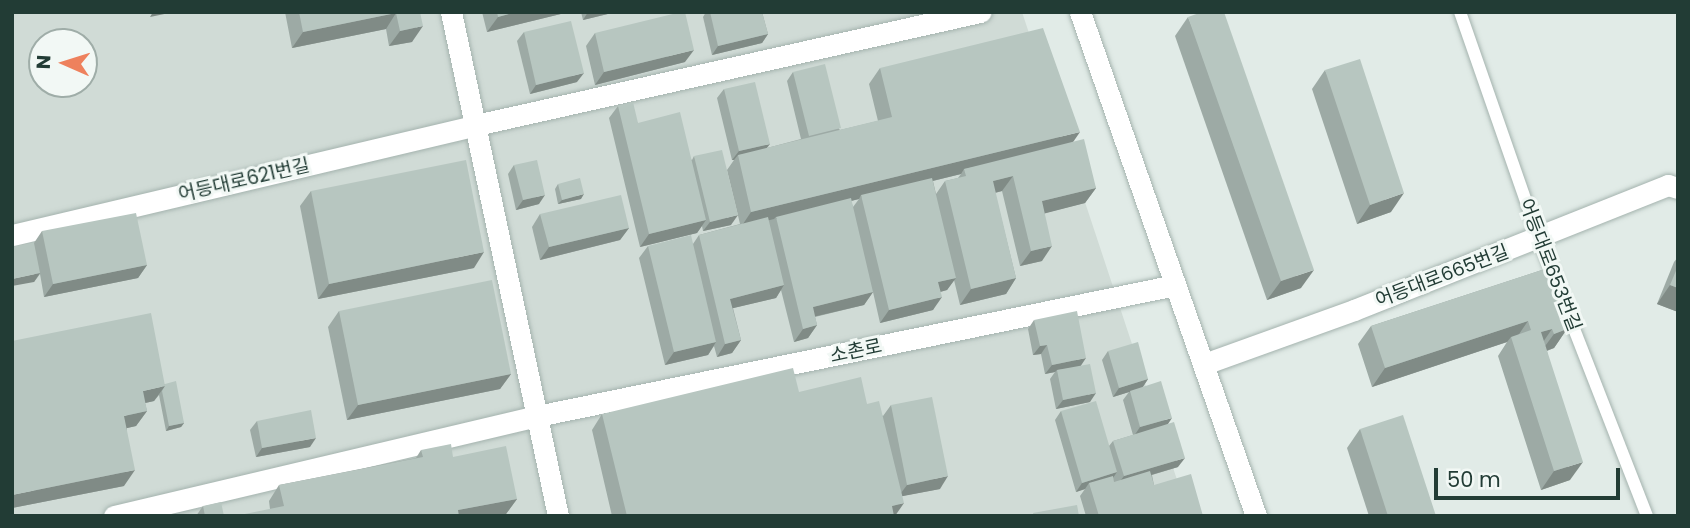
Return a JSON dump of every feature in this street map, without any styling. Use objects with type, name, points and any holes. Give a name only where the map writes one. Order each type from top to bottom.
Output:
[{"type":"street","points":[[452,12],[558,516]]},
{"type":"street","points":[[476,125],[980,12]]},
{"type":"street","points":[[1080,12],[1256,516]]},
{"type":"street","name":"어등대로621번길","points":[[12,235],[476,125]]},
{"type":"street","name":"어등대로665번길","points":[[1204,364],[1539,239],[1668,185],[1678,188]]},
{"type":"street","name":"소촌로","points":[[537,416],[1175,285]]},
{"type":"street","points":[[114,516],[537,416]]},
{"type":"lane","name":"어등대로653번길","points":[[1460,12],[1539,239],[1647,516]]},
{"type":"shaded area","points":[[12,12],[1022,12],[1189,516],[12,516]]},
{"type":"building","points":[[299,12],[420,12],[423,26],[400,31],[396,13],[303,32]]},
{"type":"building","points":[[497,12],[516,12],[498,17]]},
{"type":"building","points":[[685,12],[694,50],[604,72],[595,33]]},
{"type":"building","points":[[710,12],[762,12],[768,34],[718,46]]},
{"type":"building","points":[[1202,12],[1224,12],[1314,270],[1281,281],[1188,17]]},
{"type":"building","points":[[571,21],[584,73],[536,85],[524,32]]},
{"type":"building","points":[[1043,28],[1080,132],[751,212],[738,155],[892,117],[880,68]]},
{"type":"building","points":[[1360,59],[1404,193],[1370,205],[1325,70]]},
{"type":"building","points":[[825,64],[841,128],[809,136],[793,72]]},
{"type":"building","points":[[755,82],[770,144],[739,151],[724,89]]},
{"type":"building","points":[[633,102],[638,123],[680,112],[706,220],[649,234],[618,106]]},
{"type":"building","points":[[1084,139],[1096,188],[1042,201],[1052,246],[1031,251],[1013,176],[993,181],[1016,278],[971,289],[945,181],[966,176],[964,169]]},
{"type":"building","points":[[722,150],[738,215],[710,222],[694,156]]},
{"type":"building","points":[[466,160],[484,252],[329,284],[311,191]]},
{"type":"building","points":[[537,160],[545,195],[523,200],[514,165]]},
{"type":"building","points":[[580,178],[584,194],[562,200],[558,184]]},
{"type":"building","points":[[932,178],[956,278],[938,282],[942,297],[889,310],[861,195]]},
{"type":"building","points":[[621,195],[629,228],[549,247],[540,214]]},
{"type":"building","points":[[851,198],[873,292],[813,307],[817,325],[803,329],[776,217]]},
{"type":"building","points":[[136,213],[147,265],[53,284],[42,231]]},
{"type":"building","points":[[768,217],[784,285],[730,299],[741,340],[725,344],[699,235]]},
{"type":"building","points":[[691,235],[716,342],[674,352],[648,246]]},
{"type":"building","points":[[34,243],[40,273],[12,279],[12,247]]},
{"type":"building","points":[[1678,266],[1678,288],[1670,285]]},
{"type":"building","points":[[1548,268],[1567,329],[1554,334],[1552,329],[1541,332],[1583,462],[1554,471],[1511,337],[1531,330],[1528,321],[1385,368],[1371,326]]},
{"type":"building","points":[[492,280],[511,374],[358,405],[339,311]]},
{"type":"building","points":[[1077,311],[1086,358],[1052,365],[1047,345],[1040,346],[1034,320]]},
{"type":"building","points":[[151,313],[165,386],[143,391],[147,411],[124,416],[135,470],[12,495],[12,341]]},
{"type":"building","points":[[1138,342],[1148,379],[1119,388],[1108,351]]},
{"type":"building","points":[[1090,364],[1096,393],[1063,400],[1057,370]]},
{"type":"building","points":[[793,368],[799,392],[861,377],[867,404],[879,401],[904,503],[892,506],[894,516],[627,516],[602,414]]},
{"type":"building","points":[[176,381],[184,423],[169,426],[162,391],[165,384]]},
{"type":"building","points":[[1161,381],[1172,418],[1140,427],[1130,391]]},
{"type":"building","points":[[932,397],[948,476],[907,485],[891,405]]},
{"type":"building","points":[[1096,401],[1117,472],[1082,483],[1061,411]]},
{"type":"building","points":[[311,410],[316,438],[262,448],[257,421]]},
{"type":"building","points":[[1403,415],[1436,516],[1388,516],[1360,429]]},
{"type":"building","points":[[1174,422],[1185,458],[1124,476],[1113,441]]},
{"type":"building","points":[[451,444],[453,457],[506,446],[517,499],[458,510],[459,516],[235,516],[284,506],[279,485],[423,457],[421,450]]},
{"type":"building","points":[[1150,471],[1154,485],[1191,474],[1203,516],[1099,516],[1089,483],[1113,476],[1114,482]]},
{"type":"building","points":[[221,502],[224,516],[205,516],[203,506]]},
{"type":"building","points":[[1077,505],[1079,516],[1034,516],[1033,513]]}]
